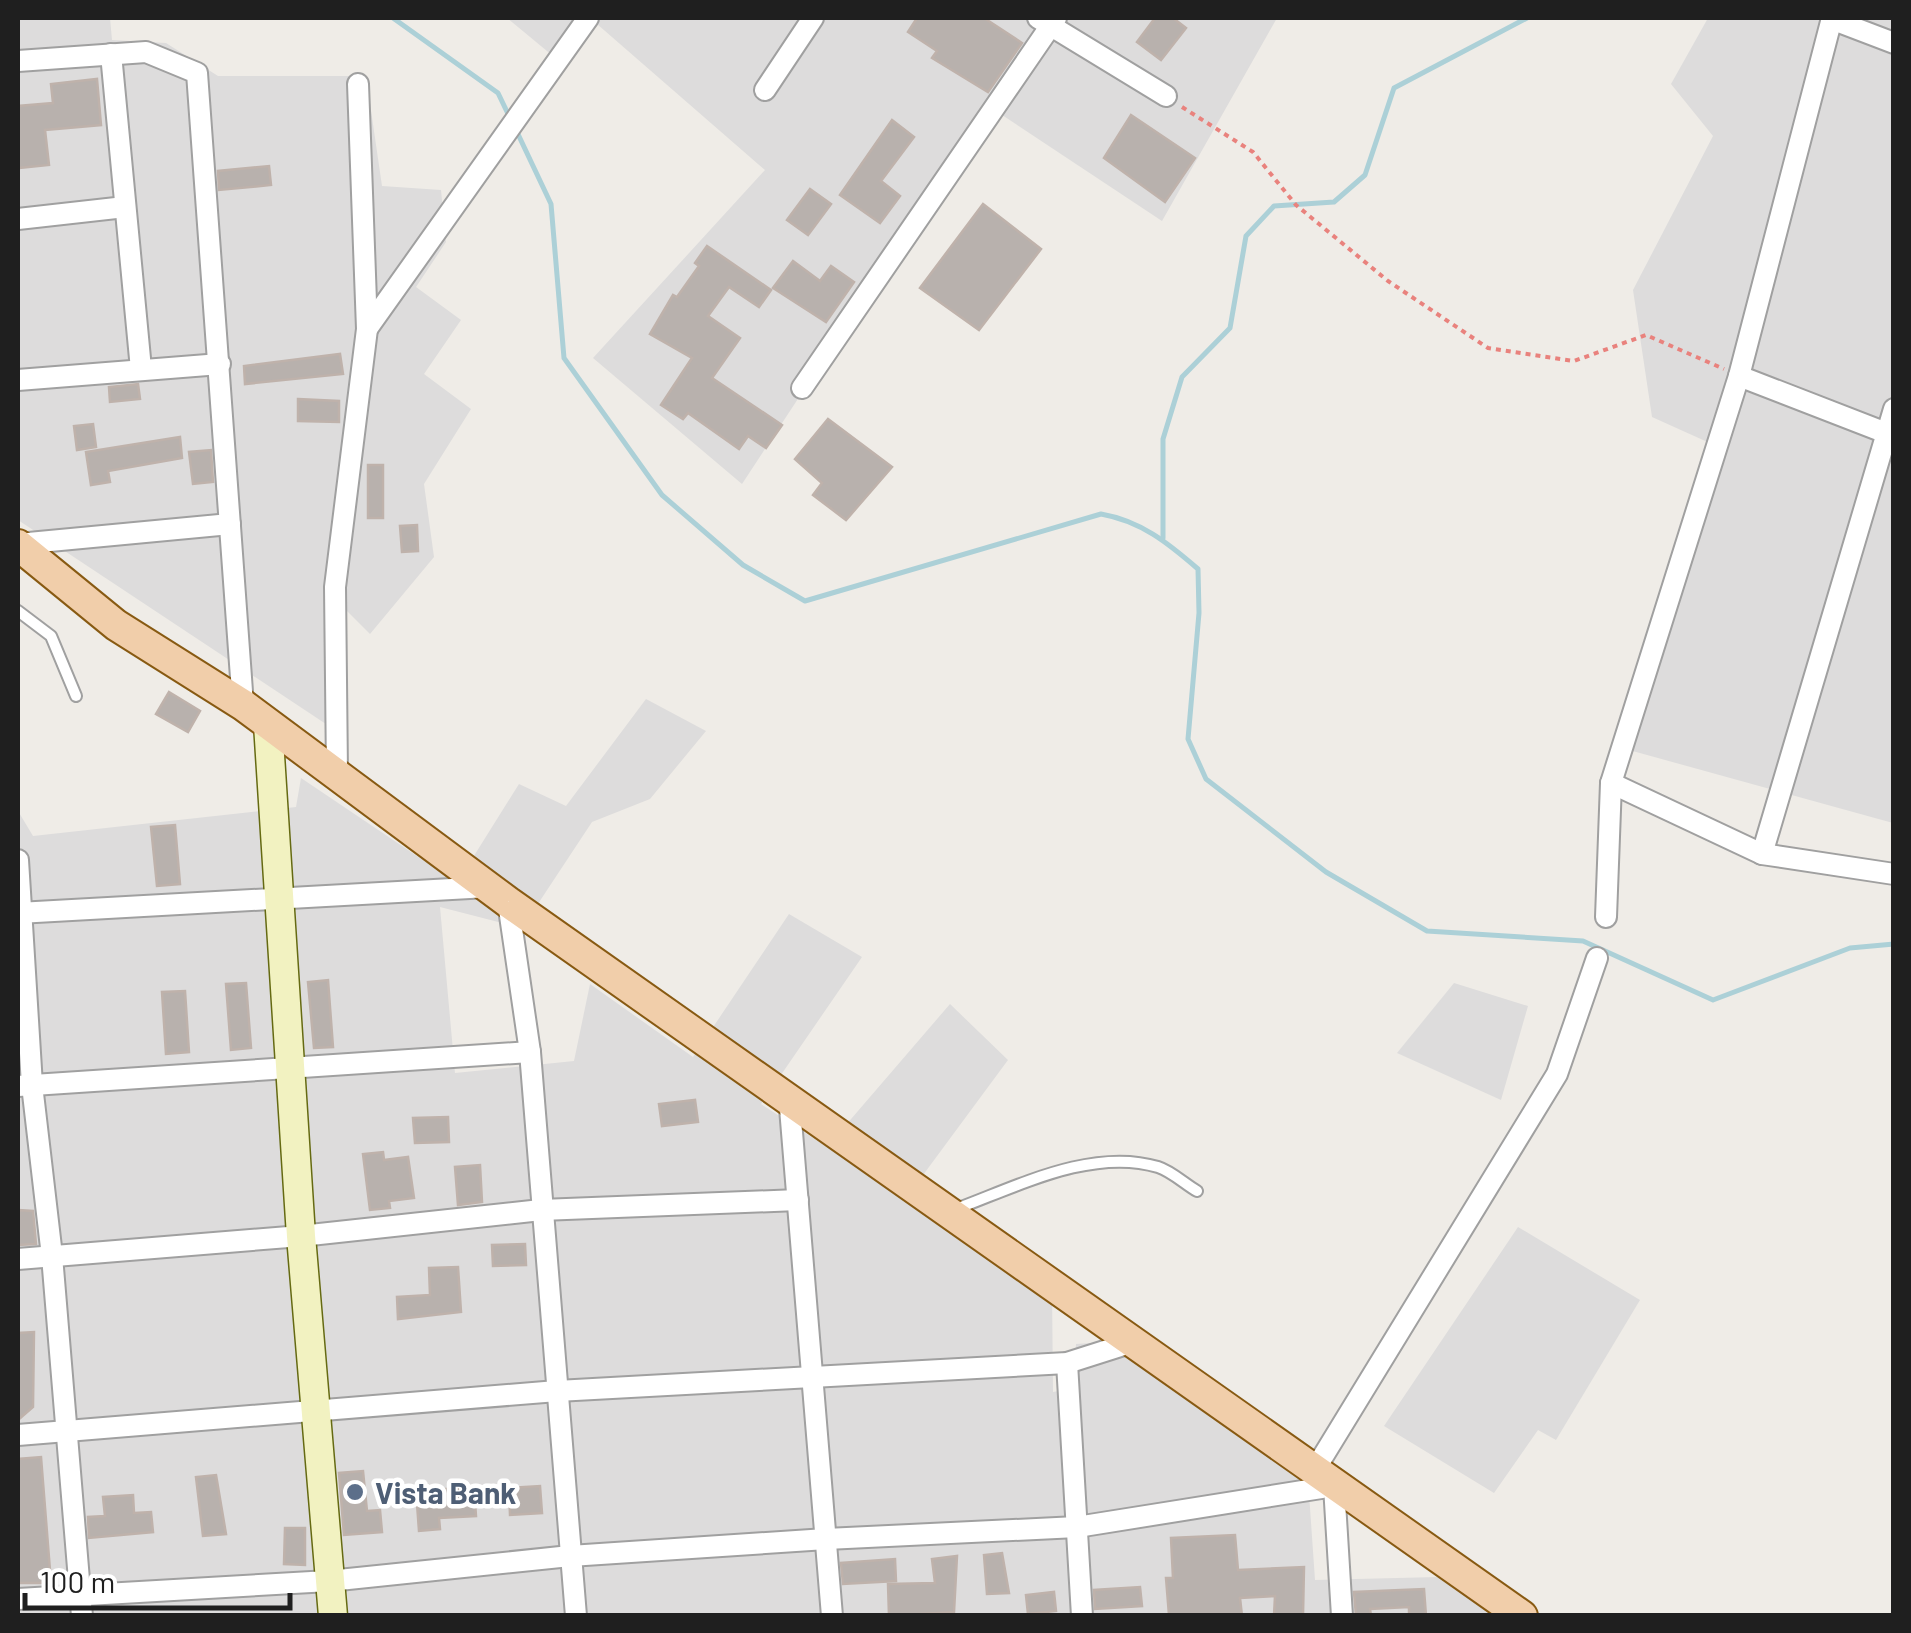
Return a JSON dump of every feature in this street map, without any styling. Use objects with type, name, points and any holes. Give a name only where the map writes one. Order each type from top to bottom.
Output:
[{"type":"main road","points":[[18,544],[116,625],[256,714],[498,894],[1522,1616]]},
{"type":"street","points":[[367,329],[588,18]]},
{"type":"street","points":[[764,90],[813,18]]},
{"type":"street","points":[[1606,917],[1612,783],[1740,376],[1832,18],[1894,43]]},
{"type":"street","points":[[802,388],[1048,20],[1166,96]]},
{"type":"street","points":[[18,61],[146,52],[197,73],[230,524],[280,898],[333,1616]]},
{"type":"street","points":[[110,54],[141,369]]},
{"type":"street","points":[[337,772],[335,587],[367,329],[358,84]]},
{"type":"street","points":[[18,219],[125,206]]},
{"type":"street","points":[[18,380],[220,364]]},
{"type":"street","points":[[1740,376],[1890,435]]},
{"type":"street","points":[[1762,854],[1890,435],[1894,409]]},
{"type":"street","points":[[18,544],[230,524]]},
{"type":"street","points":[[1612,783],[1762,854],[1894,874]]},
{"type":"street","points":[[18,860],[25,1086],[52,1256],[82,1616]]},
{"type":"street","points":[[20,912],[280,898],[498,894],[530,1052],[576,1616]]},
{"type":"street","points":[[1342,1616],[1324,1478],[1557,1074],[1597,958]]},
{"type":"street","points":[[25,1086],[290,1065],[530,1052]]},
{"type":"street","points":[[789,1096],[832,1616]]},
{"type":"street","points":[[18,1258],[302,1236],[541,1210],[798,1200]]},
{"type":"street","points":[[18,1435],[557,1391],[1067,1363],[1134,1342]]},
{"type":"street","points":[[1067,1363],[1082,1616]]},
{"type":"street","points":[[18,1598],[329,1581],[570,1556],[1076,1527],[1324,1478]]},
{"type":"lane","points":[[18,612],[51,636],[76,696]]},
{"type":"lane","points":[[950,1211],[1052,1174],[1114,1162],[1159,1167],[1197,1192]]},
{"type":"path","points":[[1166,96],[1253,152],[1296,205],[1388,281],[1488,348],[1574,361],[1646,335],[1740,376]]},
{"type":"shaded area","points":[[18,18],[110,18],[112,40],[166,43],[218,76],[366,76],[382,186],[441,190],[446,242],[416,287],[461,320],[424,374],[471,409],[424,484],[434,557],[370,634],[342,606],[344,736],[18,520]]},
{"type":"shaded area","points":[[507,18],[1277,18],[1162,221],[990,107],[742,484],[593,358],[765,170],[597,24],[553,56]]},
{"type":"shaded area","points":[[1708,18],[1893,18],[1893,823],[1629,750],[1723,449],[1652,417],[1633,290],[1713,136],[1671,84]]},
{"type":"shaded area","points":[[646,699],[706,731],[650,799],[592,822],[522,928],[440,907],[455,1073],[574,1061],[590,984],[693,1057],[789,914],[862,957],[761,1104],[827,1147],[950,1004],[1008,1060],[909,1194],[1052,1289],[1053,1392],[1075,1388],[1076,1344],[1123,1341],[1308,1479],[1315,1580],[1438,1577],[1498,1615],[18,1615],[18,811],[33,836],[296,807],[301,778],[457,883],[519,784],[566,806]]},
{"type":"shaded area","points":[[1454,983],[1528,1006],[1501,1100],[1397,1053]]},
{"type":"shaded area","points":[[1518,1227],[1640,1300],[1556,1440],[1538,1430],[1494,1493],[1384,1426]]},
{"type":"building","points":[[917,18],[984,18],[1022,43],[988,92],[932,58],[937,51],[908,32]]},
{"type":"building","points":[[1155,18],[1173,18],[1186,28],[1161,60],[1137,42]]},
{"type":"building","points":[[97,79],[101,125],[45,130],[49,165],[18,168],[18,106],[53,103],[51,84]]},
{"type":"building","points":[[1131,115],[1195,158],[1165,202],[1104,158]]},
{"type":"building","points":[[892,120],[914,137],[881,181],[900,196],[880,223],[840,195]]},
{"type":"building","points":[[269,166],[271,185],[219,190],[218,171]]},
{"type":"building","points":[[810,189],[831,204],[808,235],[787,220]]},
{"type":"building","points":[[983,204],[1041,249],[979,330],[920,288]]},
{"type":"building","points":[[707,246],[771,290],[759,307],[729,287],[708,316],[740,338],[712,378],[782,425],[766,448],[748,436],[739,449],[688,413],[683,419],[661,405],[692,358],[650,334],[673,295],[677,297],[699,266],[695,263]]},
{"type":"building","points":[[793,261],[820,281],[831,266],[854,282],[826,322],[773,288]]},
{"type":"building","points":[[340,354],[343,374],[245,384],[244,366]]},
{"type":"building","points":[[138,384],[140,399],[110,402],[109,387]]},
{"type":"building","points":[[298,399],[339,401],[339,422],[298,421]]},
{"type":"building","points":[[828,419],[892,467],[846,520],[813,495],[822,483],[795,459]]},
{"type":"building","points":[[93,424],[96,447],[77,450],[74,426]]},
{"type":"building","points":[[180,437],[182,458],[108,471],[110,482],[91,485],[86,452]]},
{"type":"building","points":[[211,450],[213,482],[193,484],[189,452]]},
{"type":"building","points":[[368,465],[383,465],[383,518],[368,518]]},
{"type":"building","points":[[417,525],[418,551],[402,552],[400,526]]},
{"type":"building","points":[[169,692],[200,711],[188,732],[156,714]]},
{"type":"building","points":[[175,825],[180,884],[157,886],[151,827]]},
{"type":"building","points":[[328,980],[333,1047],[314,1048],[308,982]]},
{"type":"building","points":[[246,983],[251,1048],[231,1050],[226,984]]},
{"type":"building","points":[[185,991],[189,1052],[166,1054],[162,992]]},
{"type":"building","points":[[695,1100],[698,1122],[662,1126],[659,1104]]},
{"type":"building","points":[[448,1117],[449,1142],[415,1143],[413,1118]]},
{"type":"building","points":[[383,1152],[384,1160],[408,1157],[414,1198],[389,1201],[390,1208],[370,1210],[363,1154]]},
{"type":"building","points":[[480,1165],[482,1202],[458,1205],[455,1167]]},
{"type":"building","points":[[18,1210],[33,1211],[36,1244],[18,1245]]},
{"type":"building","points":[[525,1244],[526,1265],[493,1266],[492,1245]]},
{"type":"building","points":[[458,1267],[461,1312],[398,1319],[397,1297],[430,1295],[429,1268]]},
{"type":"building","points":[[34,1332],[33,1407],[18,1420],[18,1333]]},
{"type":"building","points":[[41,1457],[51,1583],[18,1583],[18,1459]]},
{"type":"building","points":[[363,1471],[367,1511],[380,1510],[382,1532],[344,1535],[339,1473]]},
{"type":"building","points":[[216,1475],[226,1534],[203,1536],[196,1477]]},
{"type":"building","points":[[540,1486],[542,1513],[510,1515],[509,1488]]},
{"type":"building","points":[[474,1488],[476,1516],[439,1518],[440,1529],[419,1531],[416,1490]]},
{"type":"building","points":[[133,1495],[134,1513],[151,1512],[153,1532],[89,1538],[88,1517],[105,1516],[103,1497]]},
{"type":"building","points":[[285,1528],[305,1528],[305,1565],[284,1564]]},
{"type":"building","points":[[1235,1535],[1238,1570],[1304,1567],[1303,1616],[1274,1616],[1275,1596],[1240,1598],[1242,1616],[1169,1615],[1166,1578],[1173,1578],[1171,1538]]},
{"type":"building","points":[[1002,1553],[1009,1593],[987,1594],[984,1555]]},
{"type":"building","points":[[957,1556],[954,1612],[889,1616],[888,1584],[935,1583],[932,1559]]},
{"type":"building","points":[[895,1559],[896,1581],[843,1584],[841,1563]]},
{"type":"building","points":[[1140,1587],[1142,1606],[1095,1609],[1094,1590]]},
{"type":"building","points":[[1424,1589],[1426,1616],[1409,1616],[1409,1607],[1370,1609],[1371,1616],[1356,1616],[1354,1592]]},
{"type":"building","points":[[1054,1592],[1056,1611],[1028,1614],[1026,1595]]},
{"type":"waterway","points":[[393,18],[498,93],[510,118]]},
{"type":"waterway","points":[[1163,538],[1163,439],[1182,377],[1230,328],[1246,236],[1274,206],[1334,202],[1365,175],[1394,88],[1527,18]]},
{"type":"waterway","points":[[517,132],[551,204],[564,358],[662,495],[743,565],[805,601],[1101,514],[1115,517],[1153,534],[1198,569],[1199,613],[1188,739],[1206,779],[1326,872],[1427,931],[1583,941],[1713,1000],[1850,948],[1894,944]]},
{"type":"place","name":"Vista Bank","points":[[355,1492]]}]
